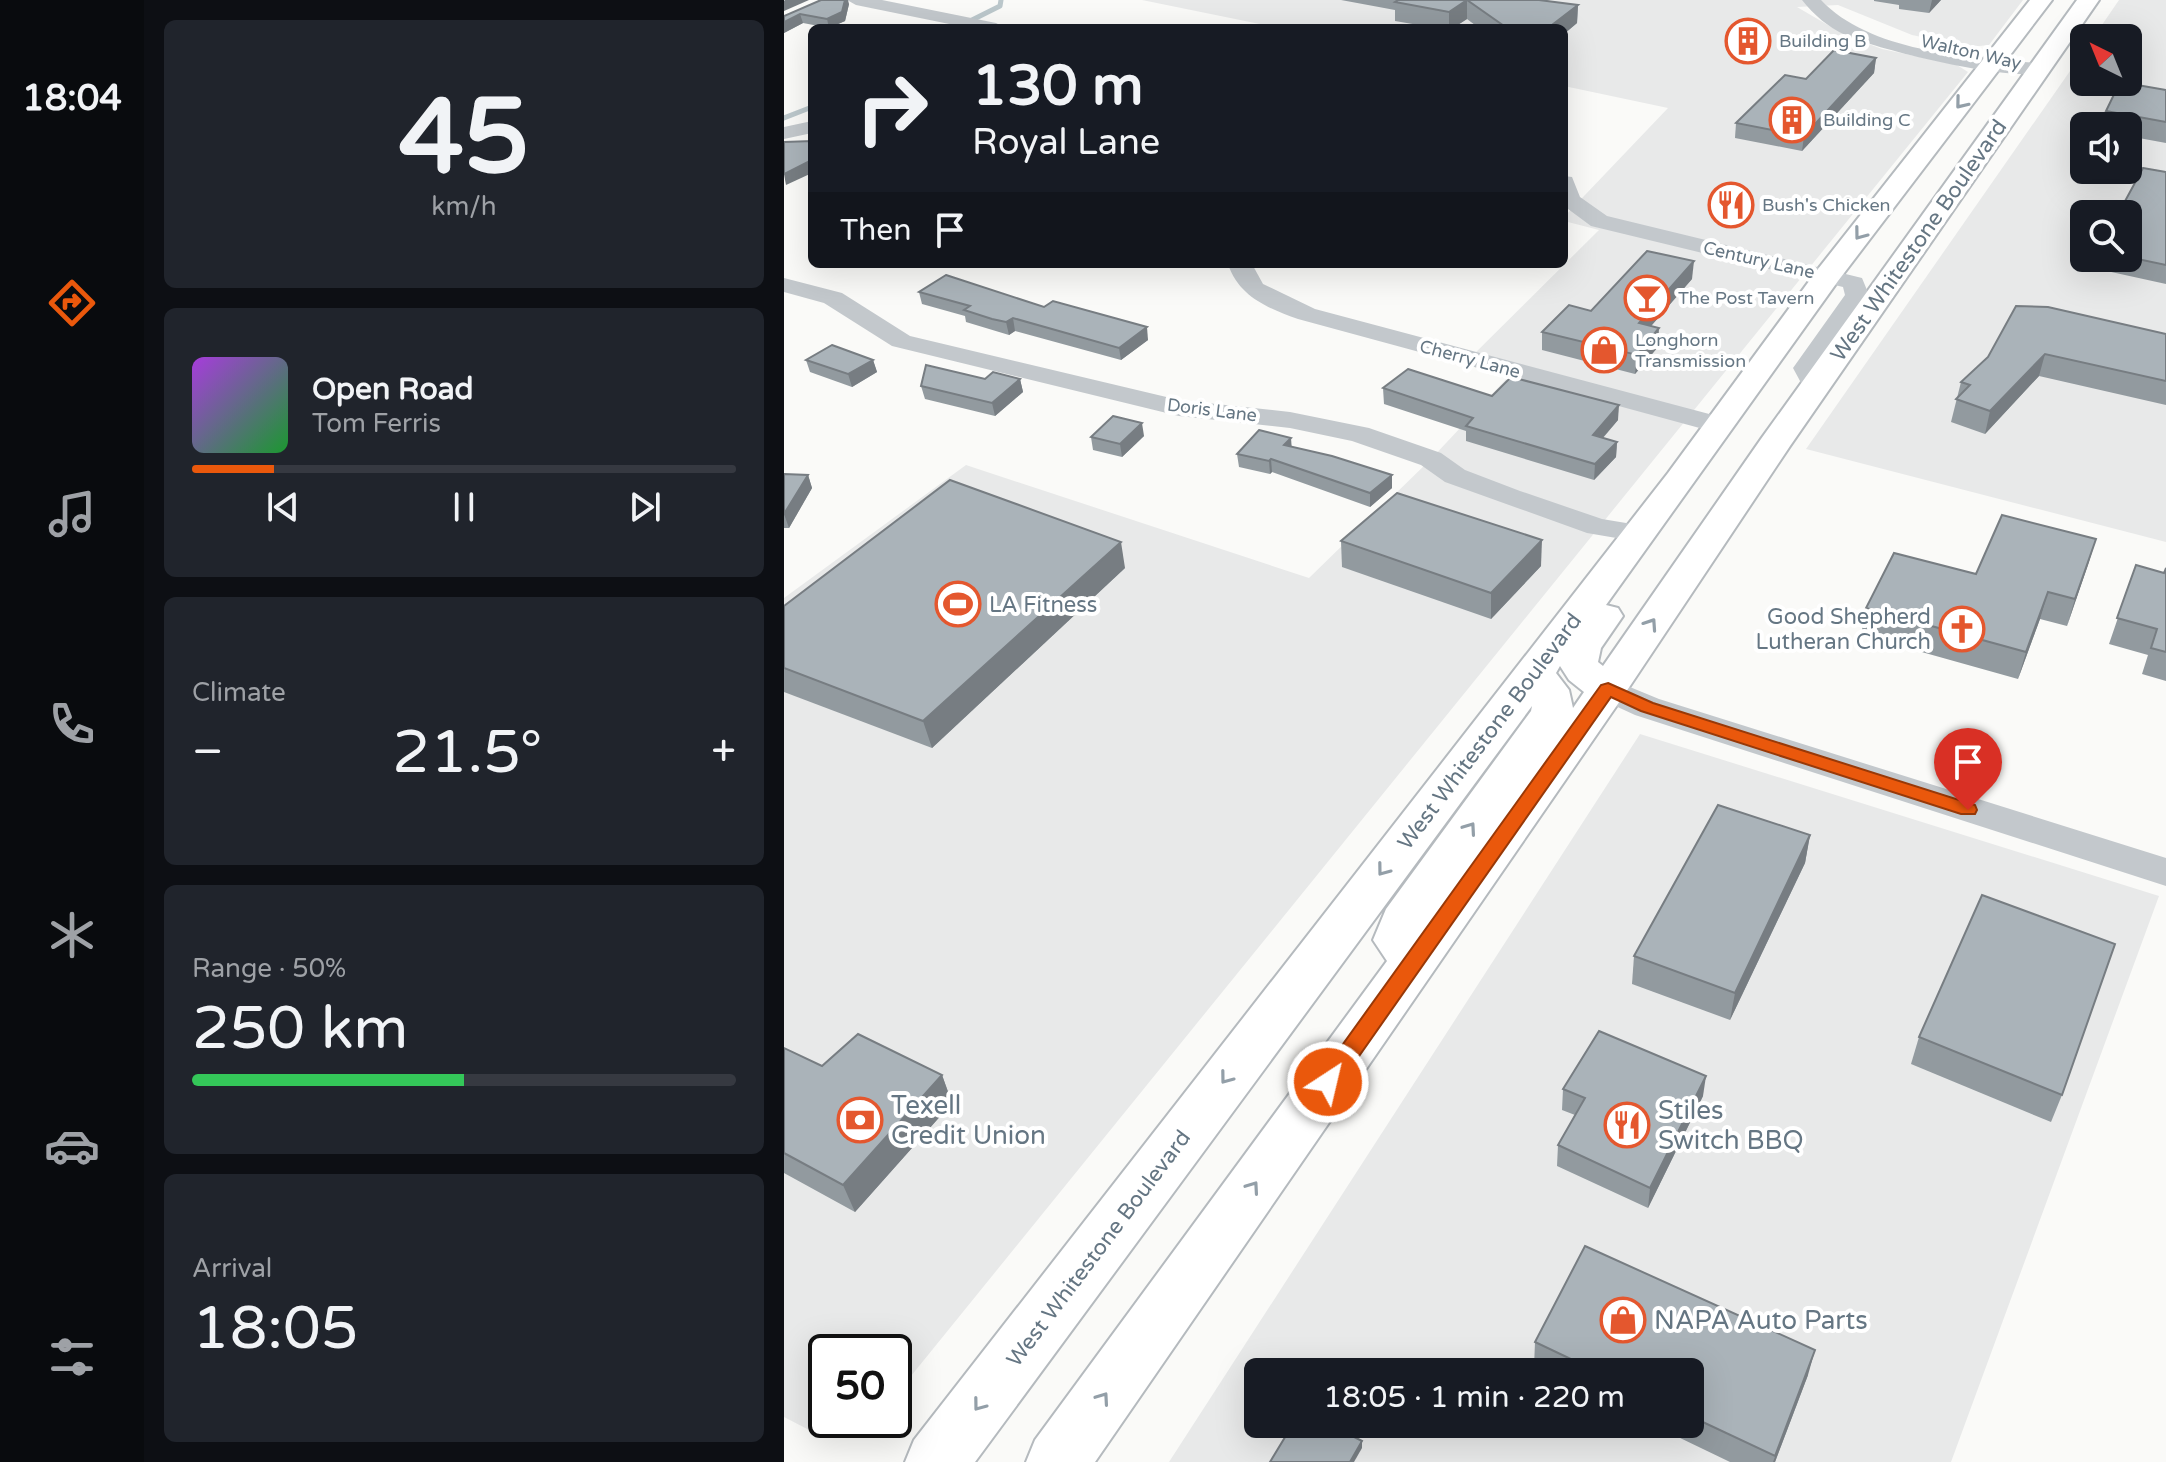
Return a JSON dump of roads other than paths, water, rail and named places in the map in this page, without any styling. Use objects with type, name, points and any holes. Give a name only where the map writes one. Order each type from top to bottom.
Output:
[{"type":"main road","name":"West Whitestone Boulevard","points":[[936,1462],[1680,480],[1828,275],[2041,0]]},
{"type":"main road","name":"West Whitestone Boulevard","points":[[1057,1462],[1608,689],[1815,386],[2088,0]]},
{"type":"main road","points":[[1924,150],[1923,169],[1927,176],[1904,212],[1915,222],[1931,225]]},
{"type":"main road","points":[[1608,689],[1585,675],[1577,666],[1576,657],[1687,503],[1688,494],[1680,480]]},
{"type":"main road","points":[[1414,961],[1400,948],[1398,931],[1552,713],[1552,694],[1544,683],[1531,674]]},
{"type":"street","points":[[856,0],[976,24]]},
{"type":"street","name":"Walton Way","points":[[1811,0],[1817,10],[1864,36],[1915,51],[2038,69]]},
{"type":"street","points":[[784,133],[808,128]]},
{"type":"street","name":"Century Lane","points":[[1568,194],[1570,200],[1599,221],[1854,283],[1857,295],[1806,368],[1815,386]]},
{"type":"street","name":"Cherry Lane","points":[[1240,268],[1241,274],[1261,295],[1299,310],[1357,329],[1718,425]]},
{"type":"street","name":"Doris Lane","points":[[784,285],[833,298],[901,341],[1179,408],[1290,420],[1359,434],[1431,459],[1455,476],[1510,497],[1597,527],[1640,533]]},
{"type":"street","points":[[1608,689],[1647,707],[2166,872]]},
{"type":"waterway","points":[[964,24],[1000,6],[1001,0]]},
{"type":"waterway","points":[[784,118],[808,109]]},
{"type":"place","name":"Building B","points":[[1748,41]]},
{"type":"place","name":"Building C","points":[[1792,120]]},
{"type":"place","name":"Bush's Chicken","points":[[1731,205]]},
{"type":"place","name":"The Post Tavern","points":[[1647,298]]},
{"type":"place","name":"Longhorn Transmission","points":[[1604,350]]},
{"type":"place","name":"LA Fitness","points":[[958,604]]},
{"type":"place","name":"Good Shepherd Lutheran Church","points":[[1962,629]]},
{"type":"place","name":"Texell Credit Union","points":[[860,1120]]},
{"type":"place","name":"Stiles Switch BBQ","points":[[1627,1125]]},
{"type":"place","name":"NAPA Auto Parts","points":[[1623,1320]]}]
